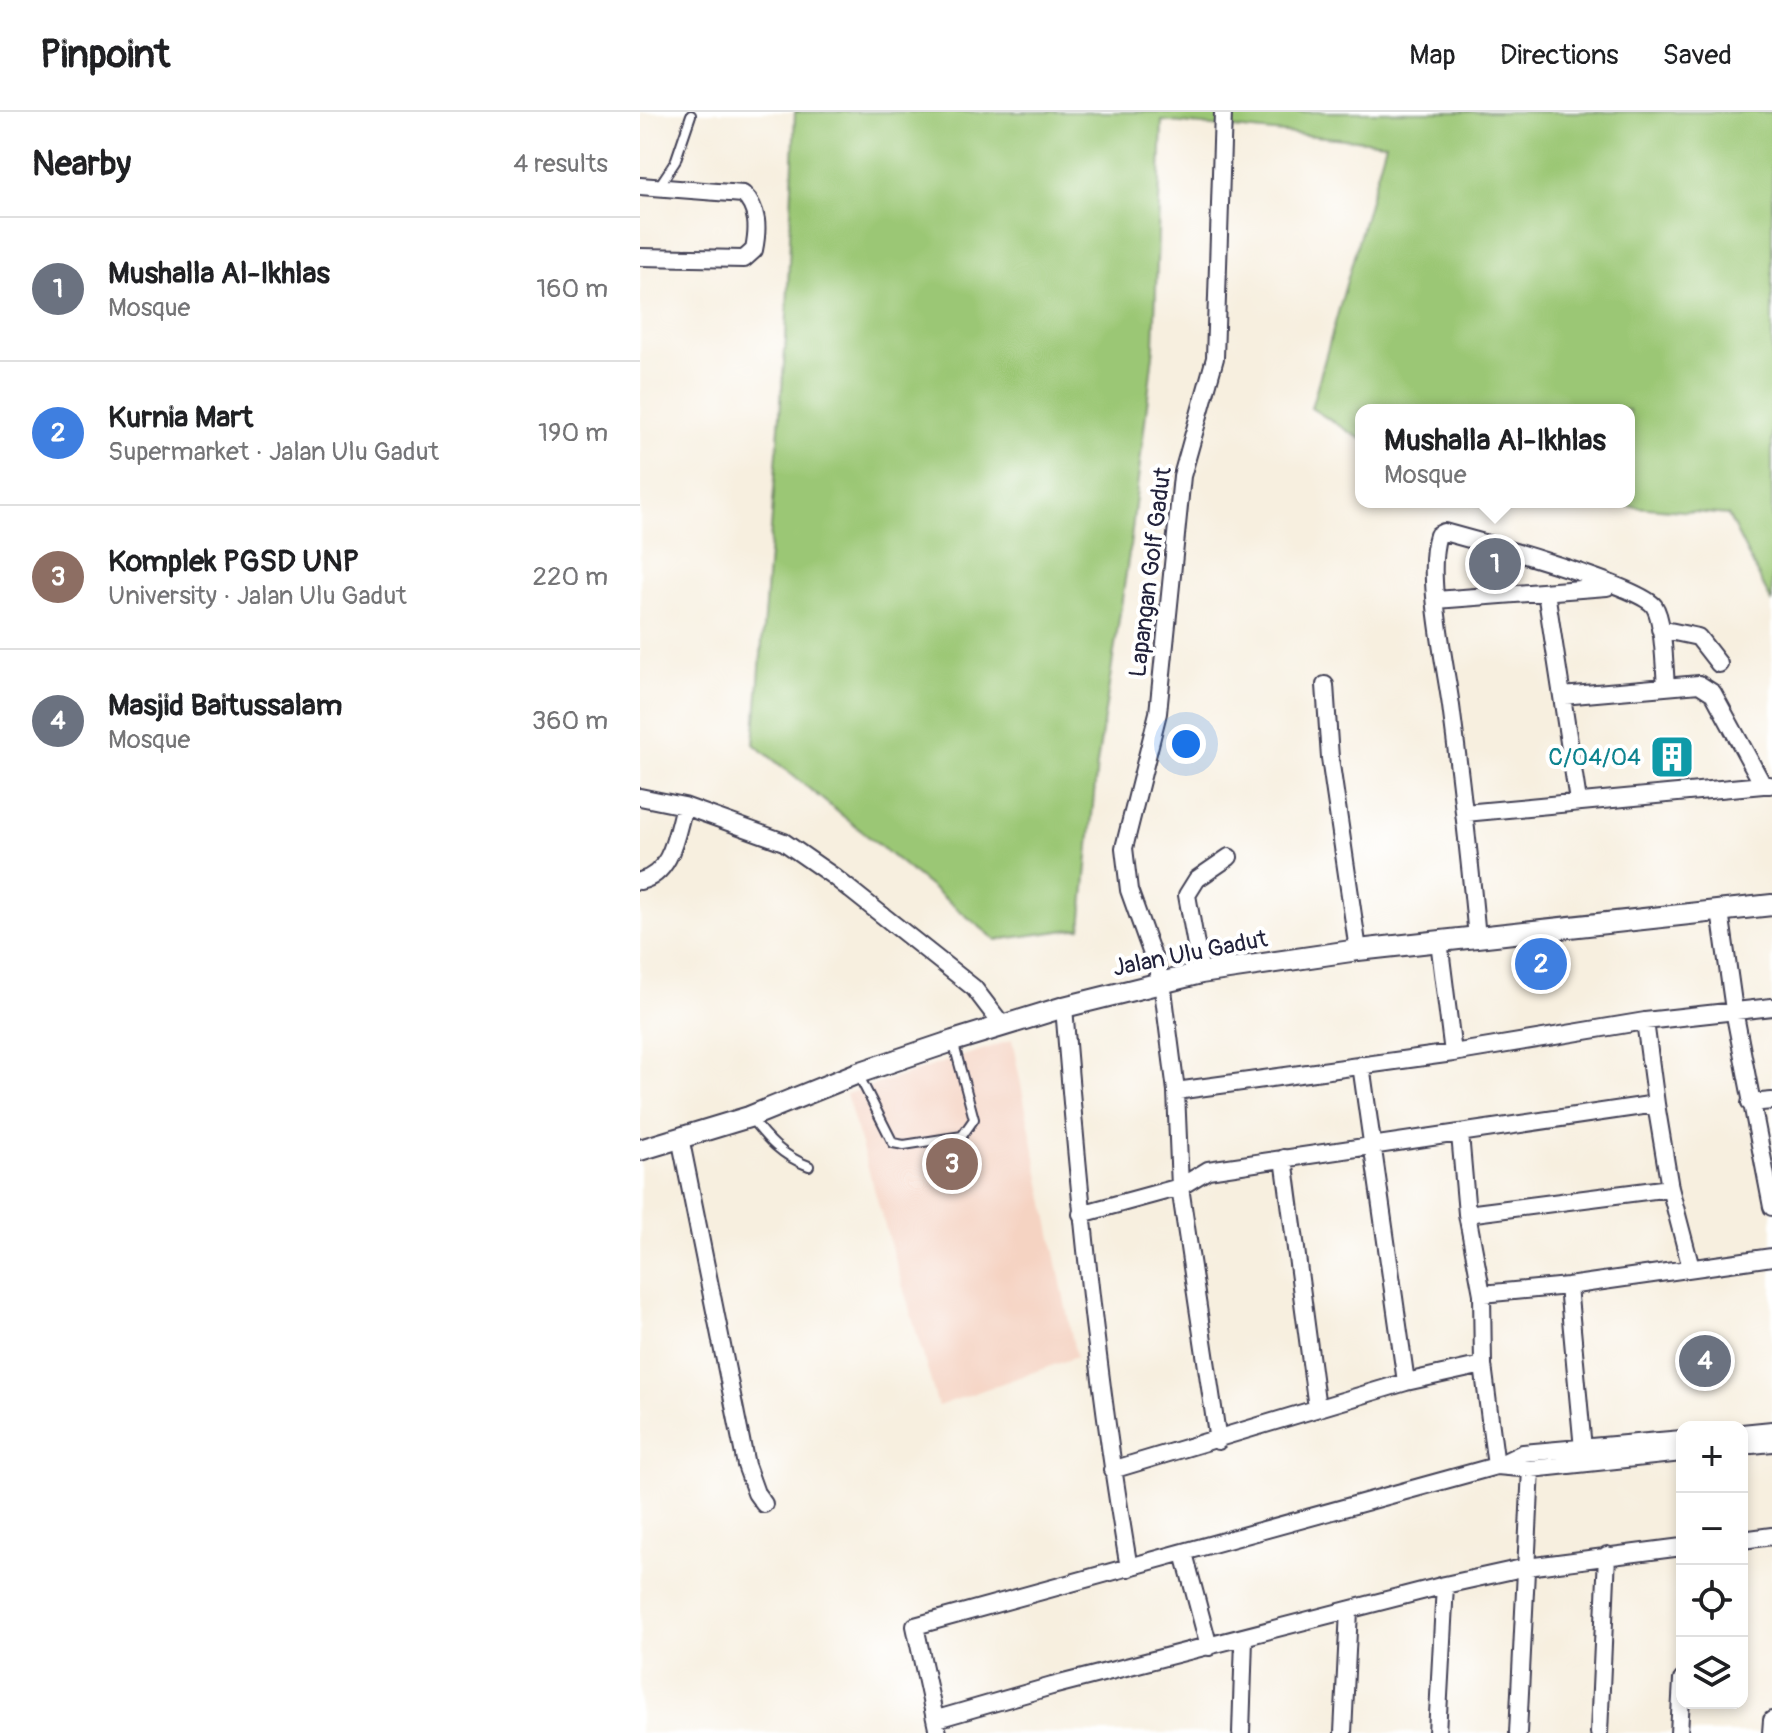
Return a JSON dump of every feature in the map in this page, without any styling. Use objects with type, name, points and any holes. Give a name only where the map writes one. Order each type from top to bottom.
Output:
[{"type":"street","name":"Lapangan Golf Gadut","points":[[1218,1441],[1180,1187],[1176,1091],[1162,982],[1129,890],[1124,848],[1158,713],[1182,476],[1215,358],[1223,112]]},
{"type":"street","points":[[640,186],[743,194],[752,203],[756,214],[755,243],[751,255],[744,259],[640,257]]},
{"type":"street","points":[[1477,938],[1465,813],[1436,600],[1435,543],[1438,535],[1444,532],[1617,586],[1655,607],[1666,685]]},
{"type":"street","points":[[1436,600],[1617,586]]},
{"type":"street","points":[[1546,592],[1578,801]]},
{"type":"street","points":[[1660,629],[1698,637],[1719,664]]},
{"type":"street","points":[[1465,813],[1768,785],[1713,693],[1699,684],[1562,696]]},
{"type":"street","points":[[1325,685],[1330,758],[1358,950]]},
{"type":"street","points":[[640,797],[684,806],[784,842],[833,876],[974,988],[1003,1026]]},
{"type":"street","points":[[640,881],[659,874],[668,859],[684,806]]},
{"type":"street","points":[[1201,973],[1187,895],[1197,879],[1229,857]]},
{"type":"street","name":"Jalan Ulu Gadut","points":[[640,1150],[749,1117],[858,1073],[953,1041],[1064,1007],[1201,973],[1597,921],[1772,905]]},
{"type":"street","points":[[1720,911],[1750,1103],[1772,1207]]},
{"type":"street","points":[[1439,941],[1453,1053]]},
{"type":"street","points":[[1064,1007],[1081,1214],[1112,1470],[1129,1568]]},
{"type":"street","points":[[1176,1091],[1453,1053],[1645,1021],[1772,1007]]},
{"type":"street","points":[[1645,1021],[1670,1188],[1691,1268]]},
{"type":"street","points":[[1361,1065],[1406,1382]]},
{"type":"street","points":[[1750,1103],[1772,1101]]},
{"type":"street","points":[[1081,1214],[1180,1187],[1208,1170],[1656,1104]]},
{"type":"street","points":[[1460,1134],[1467,1214],[1482,1294],[1483,1365],[1496,1466]]},
{"type":"street","points":[[680,1137],[746,1465],[756,1493],[764,1504]]},
{"type":"street","points":[[1284,1158],[1317,1408]]},
{"type":"street","points":[[1467,1214],[1670,1188]]},
{"type":"street","points":[[1482,1294],[1568,1286],[1772,1257]]},
{"type":"street","points":[[1568,1286],[1583,1449]]},
{"type":"street","points":[[1112,1470],[1218,1441],[1406,1382],[1483,1365]]},
{"type":"street","points":[[1748,1432],[1772,1430]]},
{"type":"street","points":[[1676,1440],[1523,1453],[1496,1466],[915,1626],[938,1726],[1052,1686],[1445,1585],[1527,1567],[1676,1548]]},
{"type":"street","points":[[1748,1445],[1772,1443]]},
{"type":"street","points":[[1496,1466],[1531,1469],[1676,1454]]},
{"type":"street","points":[[1518,1733],[1531,1469]]},
{"type":"street","points":[[1748,1539],[1772,1536]]},
{"type":"street","points":[[1184,1553],[1209,1647]]},
{"type":"street","points":[[1599,1733],[1607,1555]]},
{"type":"street","points":[[1437,1733],[1445,1585]]},
{"type":"street","points":[[1343,1733],[1349,1610]]},
{"type":"street","points":[[1241,1733],[1244,1639]]},
{"type":"street","points":[[1679,1733],[1680,1709]]},
{"type":"street","points":[[1771,1733],[1772,1720]]},
{"type":"lane","points":[[659,187],[675,162],[691,115]]},
{"type":"lane","points":[[858,1073],[893,1143],[904,1145],[962,1136],[974,1119],[953,1041]]},
{"type":"lane","points":[[749,1117],[780,1151],[809,1166]]},
{"type":"shaded area","points":[[1012,1040],[1076,1357],[938,1406],[846,1094]]},
{"type":"green space","points":[[795,112],[1772,112],[1772,603],[1728,515],[1635,507],[1635,404],[1355,404],[1355,435],[1311,408],[1386,143],[1162,121],[1154,346],[1130,547],[1097,764],[1081,928],[996,940],[754,744],[786,338]]},
{"type":"place","name":"Mushalla Al-Ikhlas","points":[[1495,564]]},
{"type":"place","name":"C/04/04","points":[[1672,757]]},
{"type":"place","name":"Kurnia Mart","points":[[1541,964]]},
{"type":"place","name":"Komplek PGSD UNP","points":[[952,1164]]},
{"type":"place","name":"Masjid Baitussalam","points":[[1705,1361]]}]
